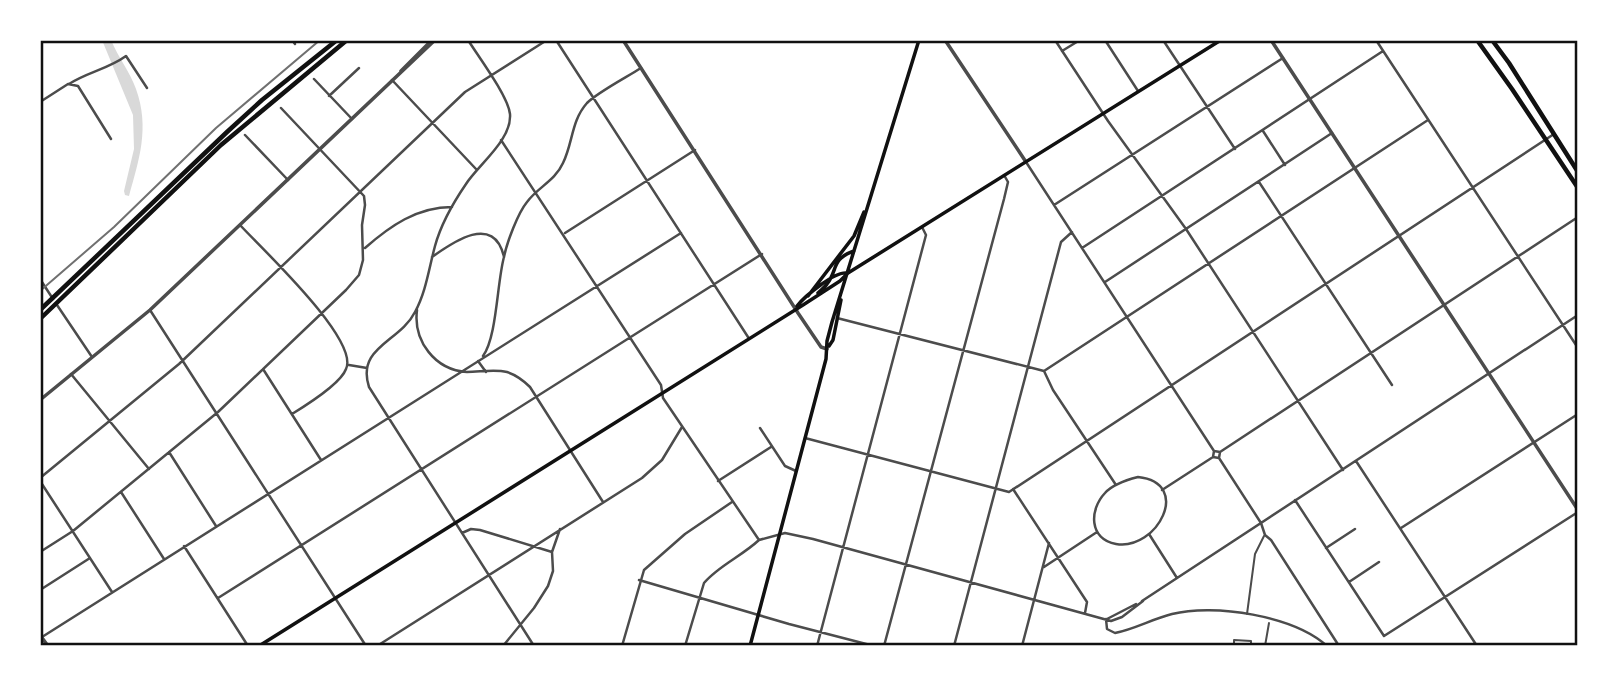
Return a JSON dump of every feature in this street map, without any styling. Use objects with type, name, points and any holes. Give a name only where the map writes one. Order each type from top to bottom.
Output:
[{"type":"main road","points":[[59,298],[227,132],[337,40]]},
{"type":"main road","points":[[40,319],[50,306],[221,145],[347,40]]},
{"type":"main road","points":[[750,646],[828,348],[827,341],[919,40]]},
{"type":"main road","points":[[259,646],[1221,40]]},
{"type":"main road","points":[[1479,40],[1578,188]]},
{"type":"main road","points":[[1492,40],[1578,172]]},
{"type":"main road","points":[[808,296],[854,236],[867,208]]},
{"type":"main road","points":[[816,297],[830,279],[839,261],[854,251]]},
{"type":"main road","points":[[796,307],[830,279],[842,272],[848,273]]},
{"type":"main road","points":[[40,310],[50,306]]},
{"type":"street","points":[[292,40],[295,44]]},
{"type":"street","points":[[40,400],[150,310],[392,80],[407,69],[434,40]]},
{"type":"street","points":[[468,40],[509,108],[510,121],[502,141],[476,169],[452,207],[436,243],[416,322],[423,345],[440,363],[461,371],[502,371],[515,375],[530,387],[603,502]]},
{"type":"street","points":[[112,592],[40,479],[183,360],[465,92],[547,40]]},
{"type":"street","points":[[556,40],[748,337]]},
{"type":"street","points":[[623,40],[821,347],[828,348]]},
{"type":"street","points":[[953,40],[946,42],[1214,451],[1213,457]]},
{"type":"street","points":[[1055,40],[1103,113],[1186,229],[1343,470]]},
{"type":"street","points":[[1062,51],[1080,40]]},
{"type":"street","points":[[1105,40],[1138,92]]},
{"type":"street","points":[[1163,40],[1235,149]]},
{"type":"street","points":[[1271,40],[1578,511],[1384,635],[1295,500]]},
{"type":"street","points":[[1376,40],[1578,348]]},
{"type":"street","points":[[1082,248],[1383,51]]},
{"type":"street","points":[[40,102],[90,72],[112,66],[124,58],[147,88]]},
{"type":"street","points":[[1054,205],[1283,58]]},
{"type":"street","points":[[329,96],[359,68]]},
{"type":"street","points":[[479,360],[490,341],[504,257],[522,210],[528,200],[558,172],[564,162],[575,121],[587,104],[641,68]]},
{"type":"street","points":[[314,79],[352,119]]},
{"type":"street","points":[[392,80],[476,169]]},
{"type":"street","points":[[72,84],[111,139]]},
{"type":"street","points":[[40,552],[73,531],[218,412],[359,275],[364,248],[364,196],[281,108]]},
{"type":"street","points":[[836,317],[1044,370],[1428,120]]},
{"type":"street","points":[[1263,131],[1285,165]]},
{"type":"street","points":[[1105,282],[1332,133]]},
{"type":"street","points":[[805,438],[1008,492],[1555,134]]},
{"type":"street","points":[[245,135],[288,180]]},
{"type":"street","points":[[502,141],[661,384],[663,398],[759,540]]},
{"type":"street","points":[[564,233],[695,150]]},
{"type":"street","points":[[884,646],[1004,199],[1008,182],[1004,175]]},
{"type":"street","points":[[1259,182],[1392,385]]},
{"type":"street","points":[[364,248],[405,218],[431,209],[452,207]]},
{"type":"street","points":[[1214,451],[1220,452],[1578,217]]},
{"type":"street","points":[[240,225],[323,312],[346,350],[348,365],[343,375],[292,414]]},
{"type":"street","points":[[817,646],[926,235],[922,227]]},
{"type":"street","points":[[954,646],[1061,242],[1072,232]]},
{"type":"street","points":[[48,646],[41,636],[681,233]]},
{"type":"street","points":[[432,257],[457,239],[478,234],[496,241],[504,257]]},
{"type":"street","points":[[218,598],[762,254]]},
{"type":"street","points":[[40,279],[92,357]]},
{"type":"street","points":[[419,304],[405,327],[375,351],[367,368],[369,387],[534,646]]},
{"type":"street","points":[[150,310],[366,646]]},
{"type":"street","points":[[685,646],[707,579],[747,552],[759,540],[787,533],[1106,619],[1112,618],[1143,601],[1578,315]]},
{"type":"street","points":[[479,360],[486,372]]},
{"type":"street","points":[[348,365],[367,368]]},
{"type":"street","points":[[263,369],[321,460]]},
{"type":"street","points":[[1044,370],[1054,390],[1116,485]]},
{"type":"street","points":[[71,374],[149,469]]},
{"type":"street","points":[[1400,528],[1578,414]]},
{"type":"street","points":[[377,646],[657,466],[682,427]]},
{"type":"street","points":[[760,428],[786,467],[796,471]]},
{"type":"street","points":[[718,482],[771,447]]},
{"type":"street","points":[[169,452],[216,526]]},
{"type":"street","points":[[1220,452],[1219,458],[1261,523],[1265,535],[1271,540],[1339,646]]},
{"type":"street","points":[[1162,490],[1213,457],[1219,458]]},
{"type":"street","points":[[1356,461],[1477,646]]},
{"type":"street","points":[[1142,478],[1152,480],[1162,490],[1166,502],[1164,515],[1149,534],[1120,544],[1107,541],[1097,532],[1094,521],[1095,507],[1105,493],[1116,485],[1142,478]]},
{"type":"street","points":[[1013,489],[1087,602],[1085,612]]},
{"type":"street","points":[[121,492],[164,559]]},
{"type":"street","points":[[622,646],[644,570],[674,543],[732,502]]},
{"type":"street","points":[[462,533],[471,529],[480,530],[552,552]]},
{"type":"street","points":[[503,645],[548,586],[553,570],[552,552],[560,529]]},
{"type":"street","points":[[1326,548],[1354,529]]},
{"type":"street","points":[[1042,568],[1097,532]]},
{"type":"street","points":[[1149,534],[1177,578]]},
{"type":"street","points":[[1247,614],[1255,554],[1265,535]]},
{"type":"street","points":[[1021,646],[1049,543]]},
{"type":"street","points":[[184,546],[248,646]]},
{"type":"street","points":[[40,590],[90,558]]},
{"type":"street","points":[[1348,582],[1379,562]]},
{"type":"street","points":[[639,580],[874,646]]},
{"type":"street","points":[[1106,619],[1107,629],[1115,633],[1174,614],[1221,611],[1247,614],[1290,625],[1327,646]]},
{"type":"street","points":[[1265,646],[1269,623]]},
{"type":"street","points":[[1234,646],[1234,640],[1251,641],[1251,646]]},
{"type":"shaded area","points":[[102,40],[111,40],[140,103],[143,131],[129,196],[125,195],[124,191],[134,149],[133,115]]},
{"type":"railway","points":[[40,291],[114,227],[216,128],[320,40]]}]
